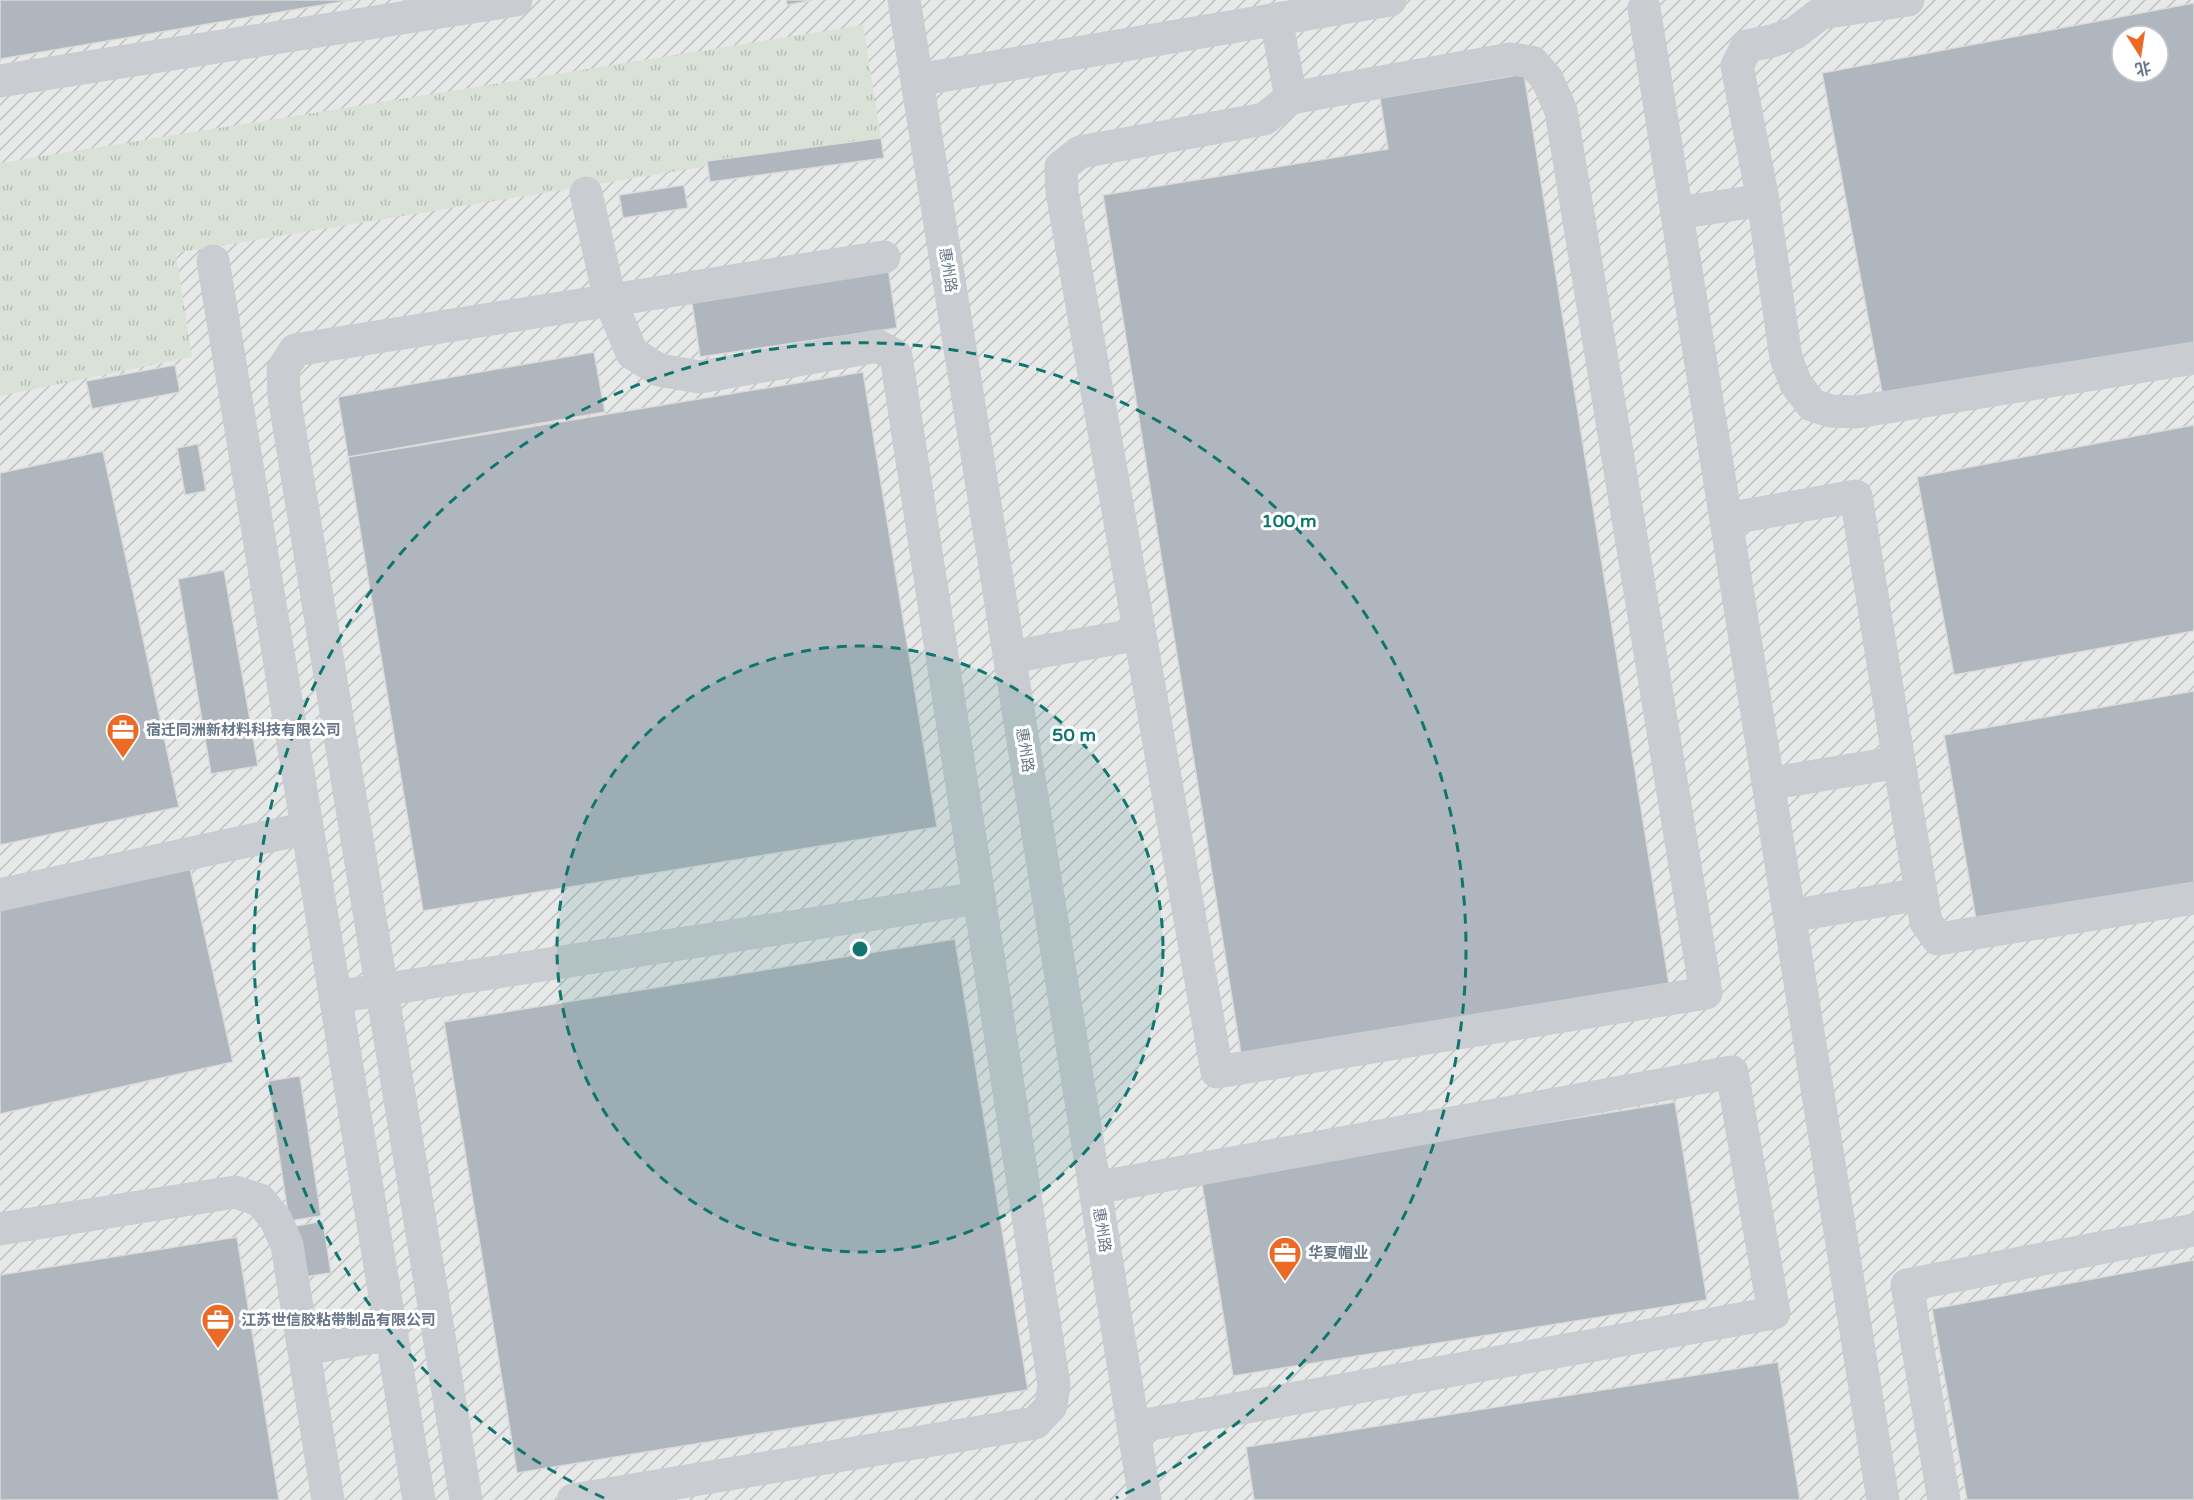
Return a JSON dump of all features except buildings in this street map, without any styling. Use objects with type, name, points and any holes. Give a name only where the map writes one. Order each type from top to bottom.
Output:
[{"type":"street","points":[[0,81],[516,0]]},
{"type":"street","name":"惠州路","points":[[904,0],[1145,1500]]},
{"type":"street","points":[[917,80],[1390,0]]},
{"type":"street","points":[[1908,0],[1821,13],[1795,33],[1747,46],[1737,66],[1763,200],[1786,358],[1796,384],[1812,405],[1831,411],[1856,412],[2194,358]]},
{"type":"street","points":[[1644,8],[1883,1500]]},
{"type":"street","points":[[1276,19],[1291,99]]},
{"type":"street","points":[[1510,59],[1532,62],[1547,79],[1561,111],[1706,993],[1217,1072],[1062,192],[1061,167],[1080,152],[1264,119],[1291,99],[1510,59]]},
{"type":"street","points":[[573,1500],[1035,1423],[1051,1406],[1054,1385],[896,357],[878,346],[700,377],[659,370],[632,353],[610,300],[586,193]]},
{"type":"street","points":[[1677,213],[1763,200]]},
{"type":"street","points":[[466,1500],[284,396],[283,369],[295,350],[884,257]]},
{"type":"street","points":[[213,261],[419,1500]]},
{"type":"street","points":[[1726,519],[1856,496],[1926,922],[1938,939],[2194,898]]},
{"type":"street","points":[[1010,657],[1140,634]]},
{"type":"street","points":[[1768,784],[1899,762]]},
{"type":"street","points":[[0,894],[307,828]]},
{"type":"street","points":[[1790,916],[1921,894]]},
{"type":"street","points":[[335,997],[979,897]]},
{"type":"street","points":[[1095,1188],[1732,1072],[1774,1313],[1134,1427]]},
{"type":"street","points":[[0,1229],[235,1192],[260,1200],[276,1220],[287,1245],[328,1500]]},
{"type":"street","points":[[1944,1500],[1907,1285],[2194,1230]]},
{"type":"street","points":[[304,1349],[392,1334]]},
{"type":"shaded area","points":[[0,0],[2194,0],[2194,1500],[0,1500]]},
{"type":"green space","points":[[863,25],[881,138],[176,253],[192,357],[0,396],[0,163]]},
{"type":"place","name":"宿迁同洲新材料科技有限公司","points":[[123,759]]},
{"type":"place","name":"华夏帽业","points":[[1285,1282]]},
{"type":"place","name":"江苏世信胶粘带制品有限公司","points":[[218,1349]]}]
